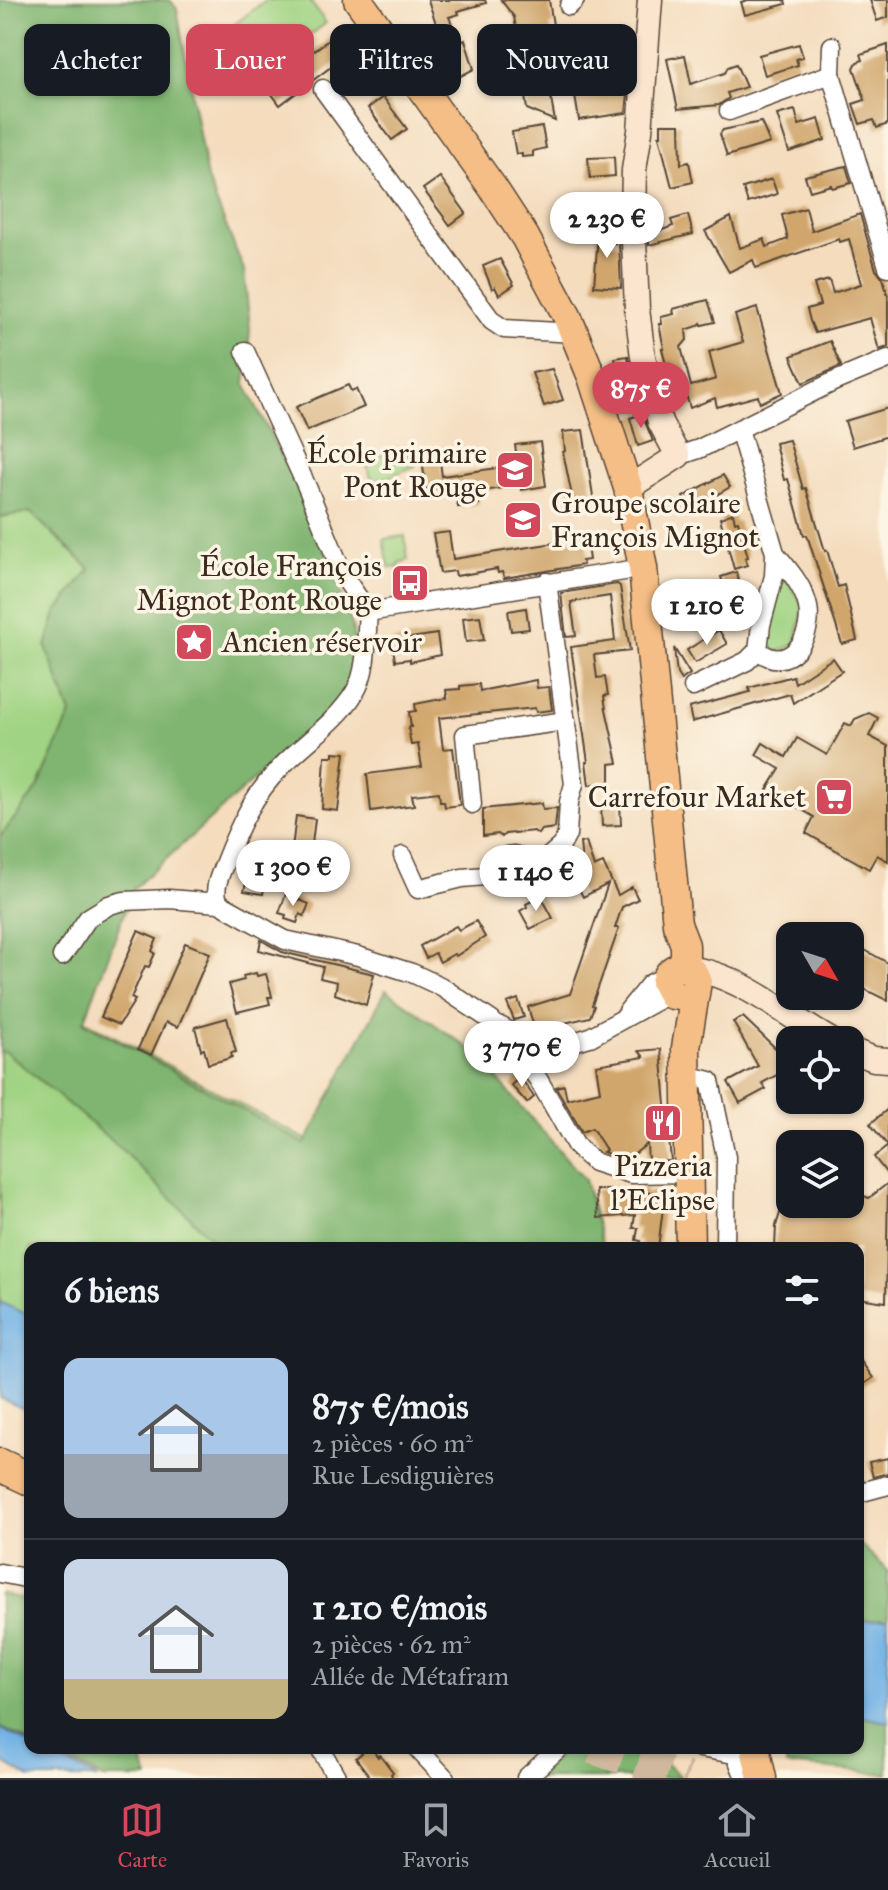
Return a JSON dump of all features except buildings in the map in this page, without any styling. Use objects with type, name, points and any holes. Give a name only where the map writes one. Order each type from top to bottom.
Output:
[{"type":"highway","points":[[0,1465],[24,1476]]},
{"type":"main road","points":[[358,0],[517,225],[546,274],[575,333],[592,377],[628,488],[643,568],[677,924],[685,945],[680,981],[687,1061],[690,1235]]},
{"type":"main road","points":[[743,1754],[762,1778]]},
{"type":"street","points":[[650,0],[634,170],[637,309],[643,357],[660,422],[678,456]]},
{"type":"street","points":[[832,46],[831,74],[888,267]]},
{"type":"street","points":[[729,111],[831,74]]},
{"type":"street","points":[[323,89],[492,321],[504,329],[575,333]]},
{"type":"street","points":[[219,903],[215,897],[217,883],[238,829],[256,796],[281,767],[340,714],[358,688],[368,612],[344,577],[245,351]]},
{"type":"street","points":[[628,488],[678,456],[888,359]]},
{"type":"street","points":[[693,687],[747,661],[758,650],[759,633],[774,576],[775,553],[739,429]]},
{"type":"street","points":[[758,650],[771,658],[789,655],[799,648],[809,631],[808,603],[791,572],[775,553]]},
{"type":"street","points":[[368,612],[643,568]]},
{"type":"street","points":[[403,856],[418,889],[462,878],[485,876],[507,856],[536,862],[545,860],[567,835],[569,802],[574,784],[547,582]]},
{"type":"street","points":[[472,804],[465,735],[566,721]]},
{"type":"street","points":[[62,956],[88,918],[109,905],[124,901],[169,899],[219,903],[285,940],[358,956],[412,973],[440,986],[528,1042],[570,1043],[590,1037],[624,1017],[650,984],[680,981],[752,994],[806,1026]]},
{"type":"street","points":[[492,1021],[538,1079],[577,1147],[594,1162],[631,1174],[688,1173]]},
{"type":"street","points":[[864,1055],[888,1060]]},
{"type":"street","points":[[687,1061],[710,1081],[726,1157],[725,1242]]},
{"type":"street","points":[[690,1235],[725,1219]]},
{"type":"street","points":[[864,1491],[888,1485]]},
{"type":"street","points":[[0,1573],[24,1578]]},
{"type":"street","points":[[323,1754],[337,1778]]},
{"type":"street","points":[[423,1754],[445,1778]]},
{"type":"street","points":[[526,1778],[552,1754]]},
{"type":"street","points":[[741,1754],[745,1778]]},
{"type":"green space","points":[[0,0],[170,0],[177,9],[186,60],[186,96],[192,96],[207,179],[244,270],[250,329],[245,384],[296,485],[331,565],[352,625],[358,666],[332,709],[133,889],[84,1022],[305,1144],[386,990],[474,1052],[585,1180],[601,1242],[215,1242],[119,1147],[6,1052],[0,1051],[0,837],[38,788],[71,714],[46,647],[56,613],[90,569],[30,512],[0,517]]},
{"type":"green space","points":[[266,0],[309,0],[326,23],[314,32],[314,24],[235,24]]},
{"type":"green space","points":[[408,446],[415,466],[373,483],[365,461]]},
{"type":"green space","points":[[30,512],[90,569],[56,613],[46,647],[71,714],[38,788],[0,837],[0,517]]},
{"type":"green space","points":[[405,536],[408,560],[399,563],[399,568],[389,567],[384,539]]},
{"type":"green space","points":[[785,578],[804,606],[795,645],[777,652],[765,642],[779,581]]},
{"type":"green space","points":[[0,994],[69,1012],[322,1148],[327,1242],[24,1242],[24,1370],[0,1359]]},
{"type":"green space","points":[[864,1548],[888,1571],[888,1619],[864,1621]]},
{"type":"green space","points":[[0,1594],[24,1599],[24,1739],[0,1727]]},
{"type":"green space","points":[[864,1717],[888,1722],[888,1774],[786,1765],[787,1754],[864,1754]]},
{"type":"green space","points":[[55,1754],[139,1754],[149,1778],[104,1778]]},
{"type":"green space","points":[[560,1754],[655,1754],[682,1778],[537,1778]]},
{"type":"water","points":[[0,1302],[24,1313],[24,1409],[0,1398]]},
{"type":"water","points":[[888,1619],[888,1722],[864,1717],[864,1621]]},
{"type":"water","points":[[0,1728],[24,1741],[24,1754],[49,1754],[98,1778],[30,1778],[0,1761]]},
{"type":"tunnel","points":[[611,1754],[687,1778]]},
{"type":"place","name":"École primaire Pont Rouge","points":[[515,470]]},
{"type":"place","name":"Groupe scolaire François Mignot","points":[[523,520]]},
{"type":"place","name":"École François Mignot Pont Rouge","points":[[410,583]]},
{"type":"place","name":"Ancien réservoir","points":[[194,642]]},
{"type":"place","name":"Carrefour Market","points":[[834,797]]},
{"type":"place","name":"Pizzeria l'Eclipse","points":[[663,1123]]}]
